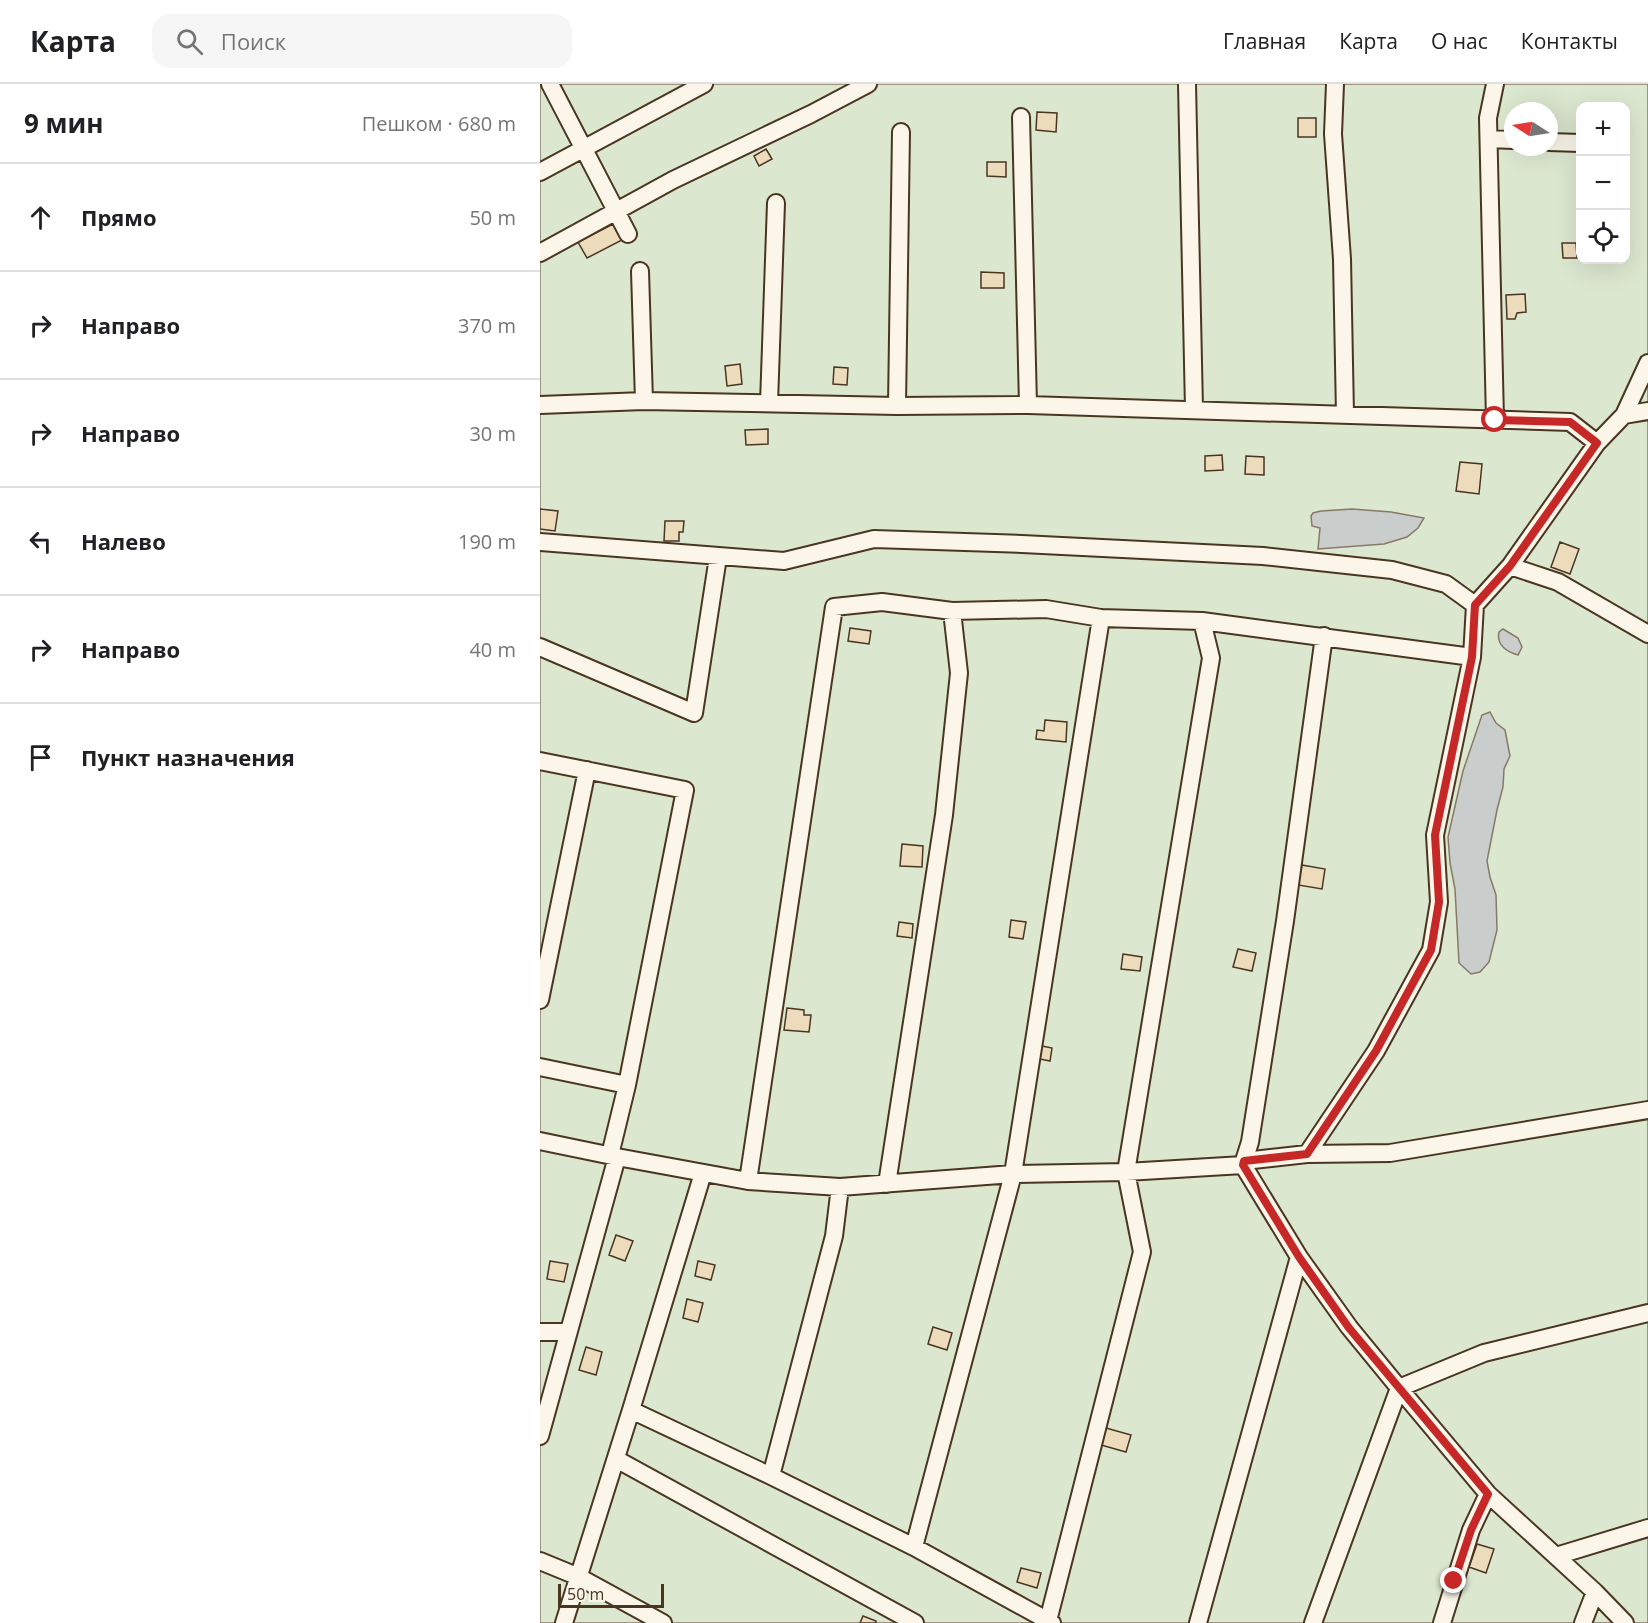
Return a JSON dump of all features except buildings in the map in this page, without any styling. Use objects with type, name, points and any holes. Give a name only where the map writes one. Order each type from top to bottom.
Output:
[{"type":"street","points":[[550,84],[628,234]]},
{"type":"street","points":[[540,172],[704,84]]},
{"type":"street","points":[[540,253],[673,180],[868,84]]},
{"type":"street","points":[[1187,84],[1194,409]]},
{"type":"street","points":[[1335,84],[1333,134],[1342,259],[1345,415]]},
{"type":"street","points":[[1495,84],[1488,118],[1495,420]]},
{"type":"street","points":[[1021,117],[1028,405]]},
{"type":"street","points":[[897,406],[901,132]]},
{"type":"street","points":[[1489,139],[1504,140]]},
{"type":"street","points":[[1558,142],[1576,143]]},
{"type":"street","points":[[769,404],[776,203]]},
{"type":"street","points":[[639,271],[644,400]]},
{"type":"street","points":[[1307,1154],[1376,1051],[1431,950],[1439,902],[1435,835],[1472,657],[1475,605],[1510,566],[1597,443],[1624,415],[1648,363]]},
{"type":"street","points":[[540,405],[644,400],[897,406],[1028,405],[1570,422],[1597,443]]},
{"type":"street","points":[[1624,415],[1648,411]]},
{"type":"street","points":[[540,542],[784,561],[874,539],[1263,556],[1392,570],[1446,584],[1475,605]]},
{"type":"street","points":[[540,647],[694,713],[718,557]]},
{"type":"street","points":[[1510,566],[1558,582],[1648,634]]},
{"type":"street","points":[[748,1181],[834,607],[882,602],[952,611],[1046,609],[1101,618],[1202,621],[1472,657]]},
{"type":"street","points":[[887,1184],[944,815],[959,674],[952,611]]},
{"type":"street","points":[[914,1547],[1013,1174],[1101,618]]},
{"type":"street","points":[[631,1410],[914,1547],[1050,1622],[1142,1252],[1126,1172],[1211,658],[1202,621]]},
{"type":"street","points":[[1324,636],[1285,921],[1250,1142],[1243,1163],[1299,1257],[1349,1328],[1488,1494],[1556,1556],[1624,1623]]},
{"type":"street","points":[[540,761],[685,790],[614,1156],[540,1436]]},
{"type":"street","points":[[540,1000],[587,770]]},
{"type":"street","points":[[540,1067],[627,1085]]},
{"type":"street","points":[[540,1141],[748,1181],[840,1187],[1013,1174],[1126,1172],[1243,1163],[1307,1154],[1390,1153],[1648,1110]]},
{"type":"street","points":[[564,1623],[703,1173]]},
{"type":"street","points":[[771,1476],[834,1236],[840,1187]]},
{"type":"street","points":[[1198,1623],[1299,1257]]},
{"type":"street","points":[[1313,1623],[1399,1388],[1484,1353],[1648,1313]]},
{"type":"street","points":[[540,1332],[568,1332]]},
{"type":"street","points":[[616,1459],[915,1623]]},
{"type":"street","points":[[1442,1623],[1471,1530],[1488,1494]]},
{"type":"street","points":[[1556,1556],[1648,1528]]},
{"type":"street","points":[[540,1562],[579,1577],[663,1623]]},
{"type":"street","points":[[1583,1623],[1595,1593]]},
{"type":"green space","points":[[540,84],[1648,84],[1648,1623],[540,1623]]},
{"type":"shaded area","points":[[1352,509],[1391,512],[1424,518],[1418,528],[1407,537],[1384,544],[1318,549],[1320,528],[1312,526],[1313,513]]},
{"type":"shaded area","points":[[1503,629],[1518,638],[1522,647],[1518,655],[1506,650],[1499,641],[1499,632]]},
{"type":"shaded area","points":[[1490,712],[1496,723],[1505,730],[1510,756],[1504,769],[1503,787],[1487,861],[1496,895],[1497,930],[1489,962],[1480,972],[1471,974],[1459,963],[1455,889],[1448,837],[1463,771],[1482,715]]},
{"type":"route","points":[[1454,1581],[1471,1530],[1488,1494],[1349,1328],[1299,1257],[1243,1165],[1244,1161],[1307,1154],[1376,1051],[1431,950],[1439,902],[1435,835],[1472,657],[1475,605],[1510,566],[1597,443],[1570,422],[1495,420]]}]
